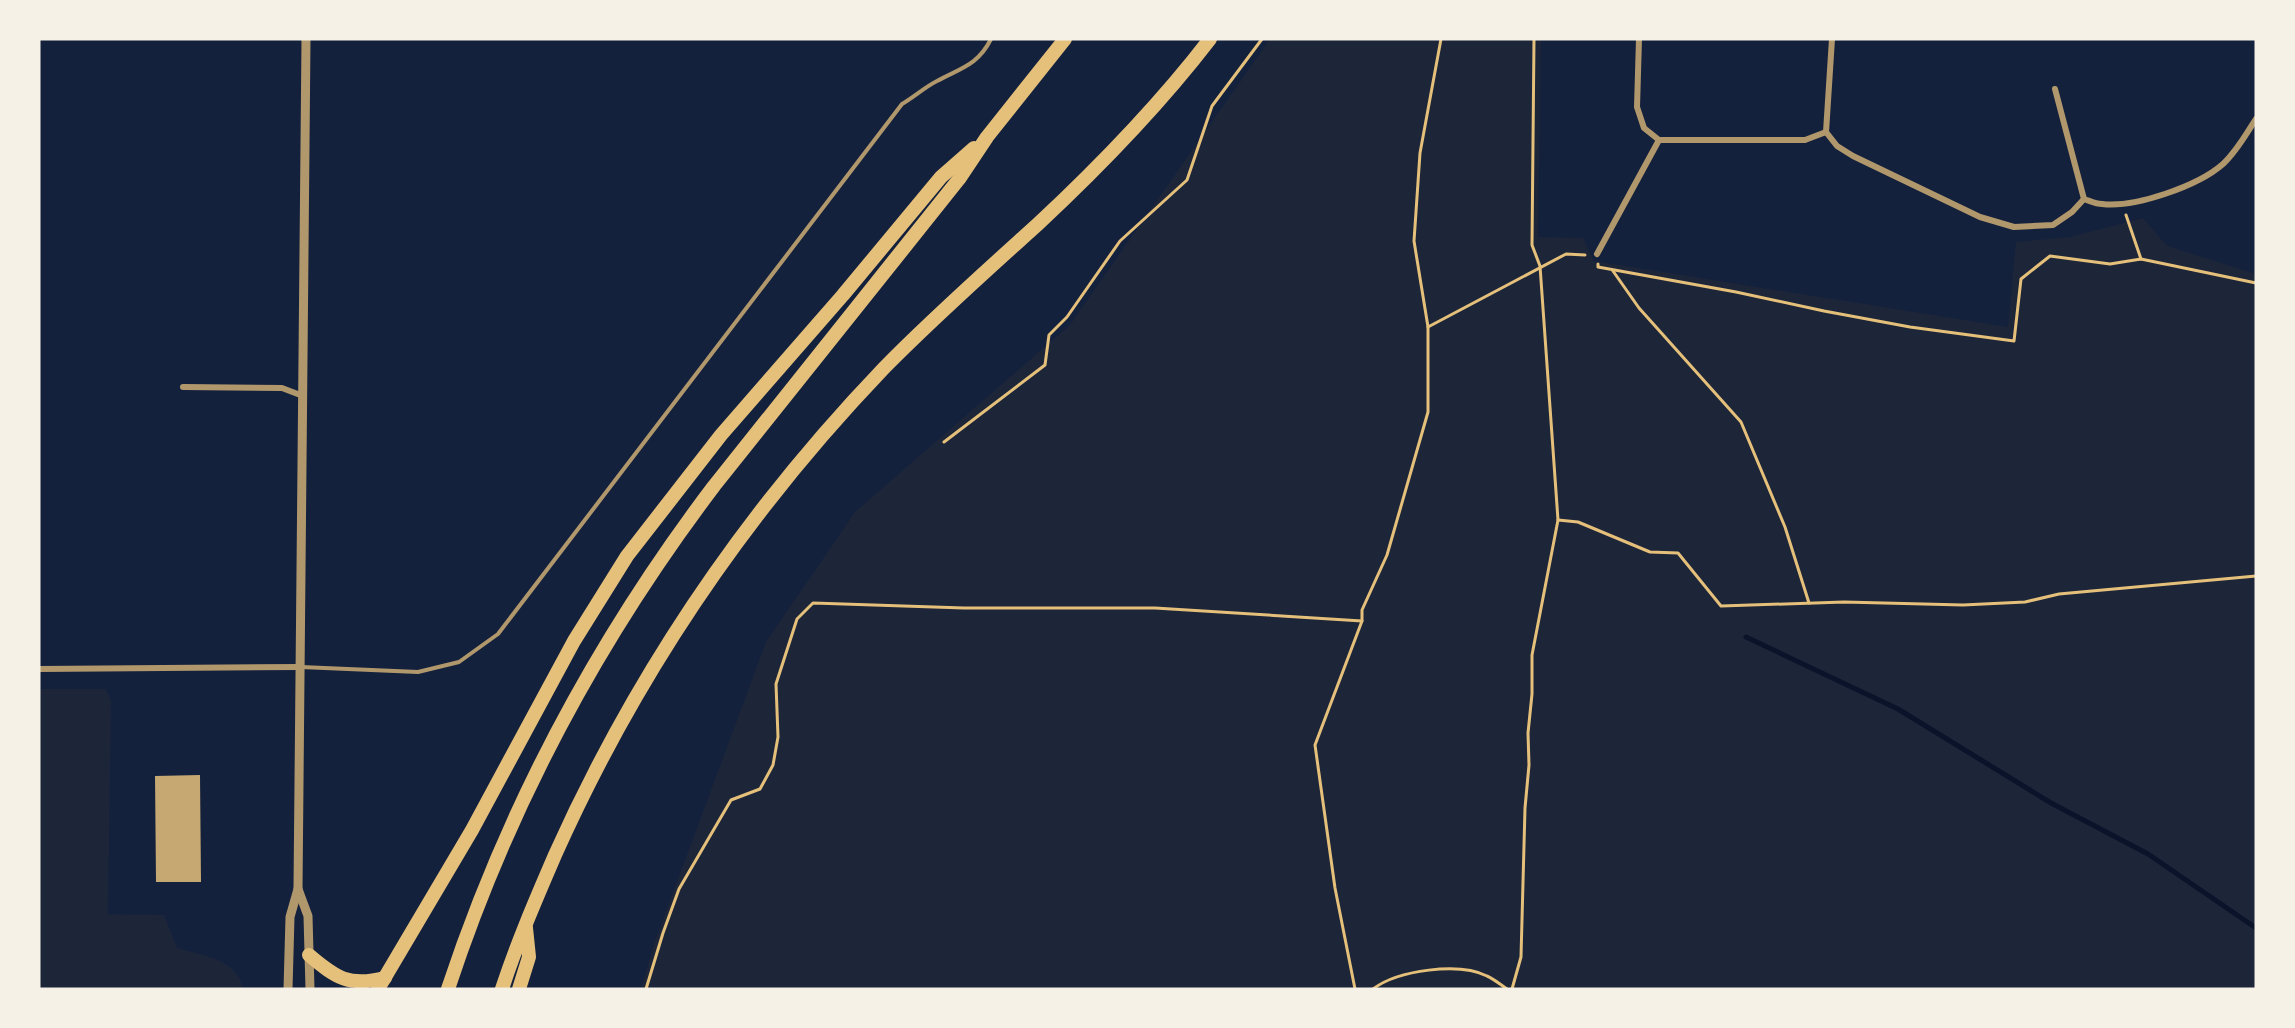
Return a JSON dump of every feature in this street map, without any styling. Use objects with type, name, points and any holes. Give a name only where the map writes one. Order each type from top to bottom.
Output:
[{"type":"highway","points":[[448,989],[482,893],[531,783],[573,700],[638,592],[674,538],[714,486],[959,179],[987,137],[1065,39]]},
{"type":"highway","points":[[502,989],[526,922],[589,781],[644,681],[688,611],[775,492],[885,367],[1101,162],[1210,39]]},
{"type":"highway","points":[[309,955],[344,980],[381,983],[472,830],[574,641],[627,556],[721,435],[843,295],[941,177],[987,137]]},
{"type":"highway","points":[[519,989],[529,957],[526,922]]},
{"type":"street","points":[[288,989],[290,917],[298,889],[306,39]]},
{"type":"street","points":[[1640,39],[1637,107],[1644,128],[1659,140],[1805,140],[1826,132]]},
{"type":"street","points":[[1832,39],[1826,132],[1837,146],[1853,156],[1980,217],[2014,227],[2053,225],[2072,212],[2084,199]]},
{"type":"street","points":[[2055,90],[2084,199]]},
{"type":"street","points":[[2084,199],[2100,204],[2123,204],[2164,194],[2194,181],[2222,164],[2240,145],[2256,119]]},
{"type":"street","points":[[1597,254],[1659,140]]},
{"type":"street","points":[[183,387],[282,388],[303,396]]},
{"type":"street","points":[[39,669],[300,667]]},
{"type":"street","points":[[298,889],[308,916],[310,989]]},
{"type":"lane","points":[[300,667],[418,672],[459,662],[498,633],[902,104],[937,81],[963,69],[986,50],[991,39]]},
{"type":"path","points":[[944,442],[1045,365],[1049,335],[1067,317],[1120,241],[1187,180],[1212,106],[1262,39]]},
{"type":"path","points":[[1355,989],[1335,888],[1315,745],[1362,621],[1362,610],[1387,555],[1428,412],[1428,327],[1414,241],[1420,153],[1441,39]]},
{"type":"path","points":[[1512,989],[1521,957],[1532,655],[1558,520],[1540,266],[1532,245],[1534,39]]},
{"type":"path","points":[[2123,204],[2141,259]]},
{"type":"path","points":[[1428,327],[1566,254],[1578,256],[1597,254],[1598,267],[1613,271],[1633,272],[1910,327],[2014,341],[2021,279],[2050,256],[2109,264],[2141,259],[2256,283]]},
{"type":"path","points":[[1613,271],[1638,308],[1741,422],[1785,527],[1809,603]]},
{"type":"path","points":[[1558,520],[1578,522],[1650,552],[1677,553],[1721,606],[1889,602],[1963,605],[2025,602],[2059,594],[2256,576]]},
{"type":"path","points":[[646,989],[679,889],[731,800],[760,789],[773,765],[778,737],[776,684],[797,619],[813,603],[964,608],[1155,608],[1362,621]]},
{"type":"path","points":[[1373,989],[1412,973],[1452,968],[1486,975],[1507,989]]},
{"type":"shaded area","points":[[1270,39],[1541,39],[1538,237],[1583,238],[1594,261],[2008,327],[2016,242],[2070,237],[2143,218],[2167,246],[2256,274],[2256,989],[641,989],[654,944],[766,642],[855,512],[1069,326]]},
{"type":"shaded area","points":[[39,689],[106,689],[111,701],[108,914],[164,915],[177,948],[207,956],[226,965],[240,979],[243,989],[39,989]]},
{"type":"building","points":[[200,775],[201,882],[156,882],[155,776]]},
{"type":"waterway","points":[[1746,637],[1898,709],[2051,803],[2148,854],[2256,928]]}]
